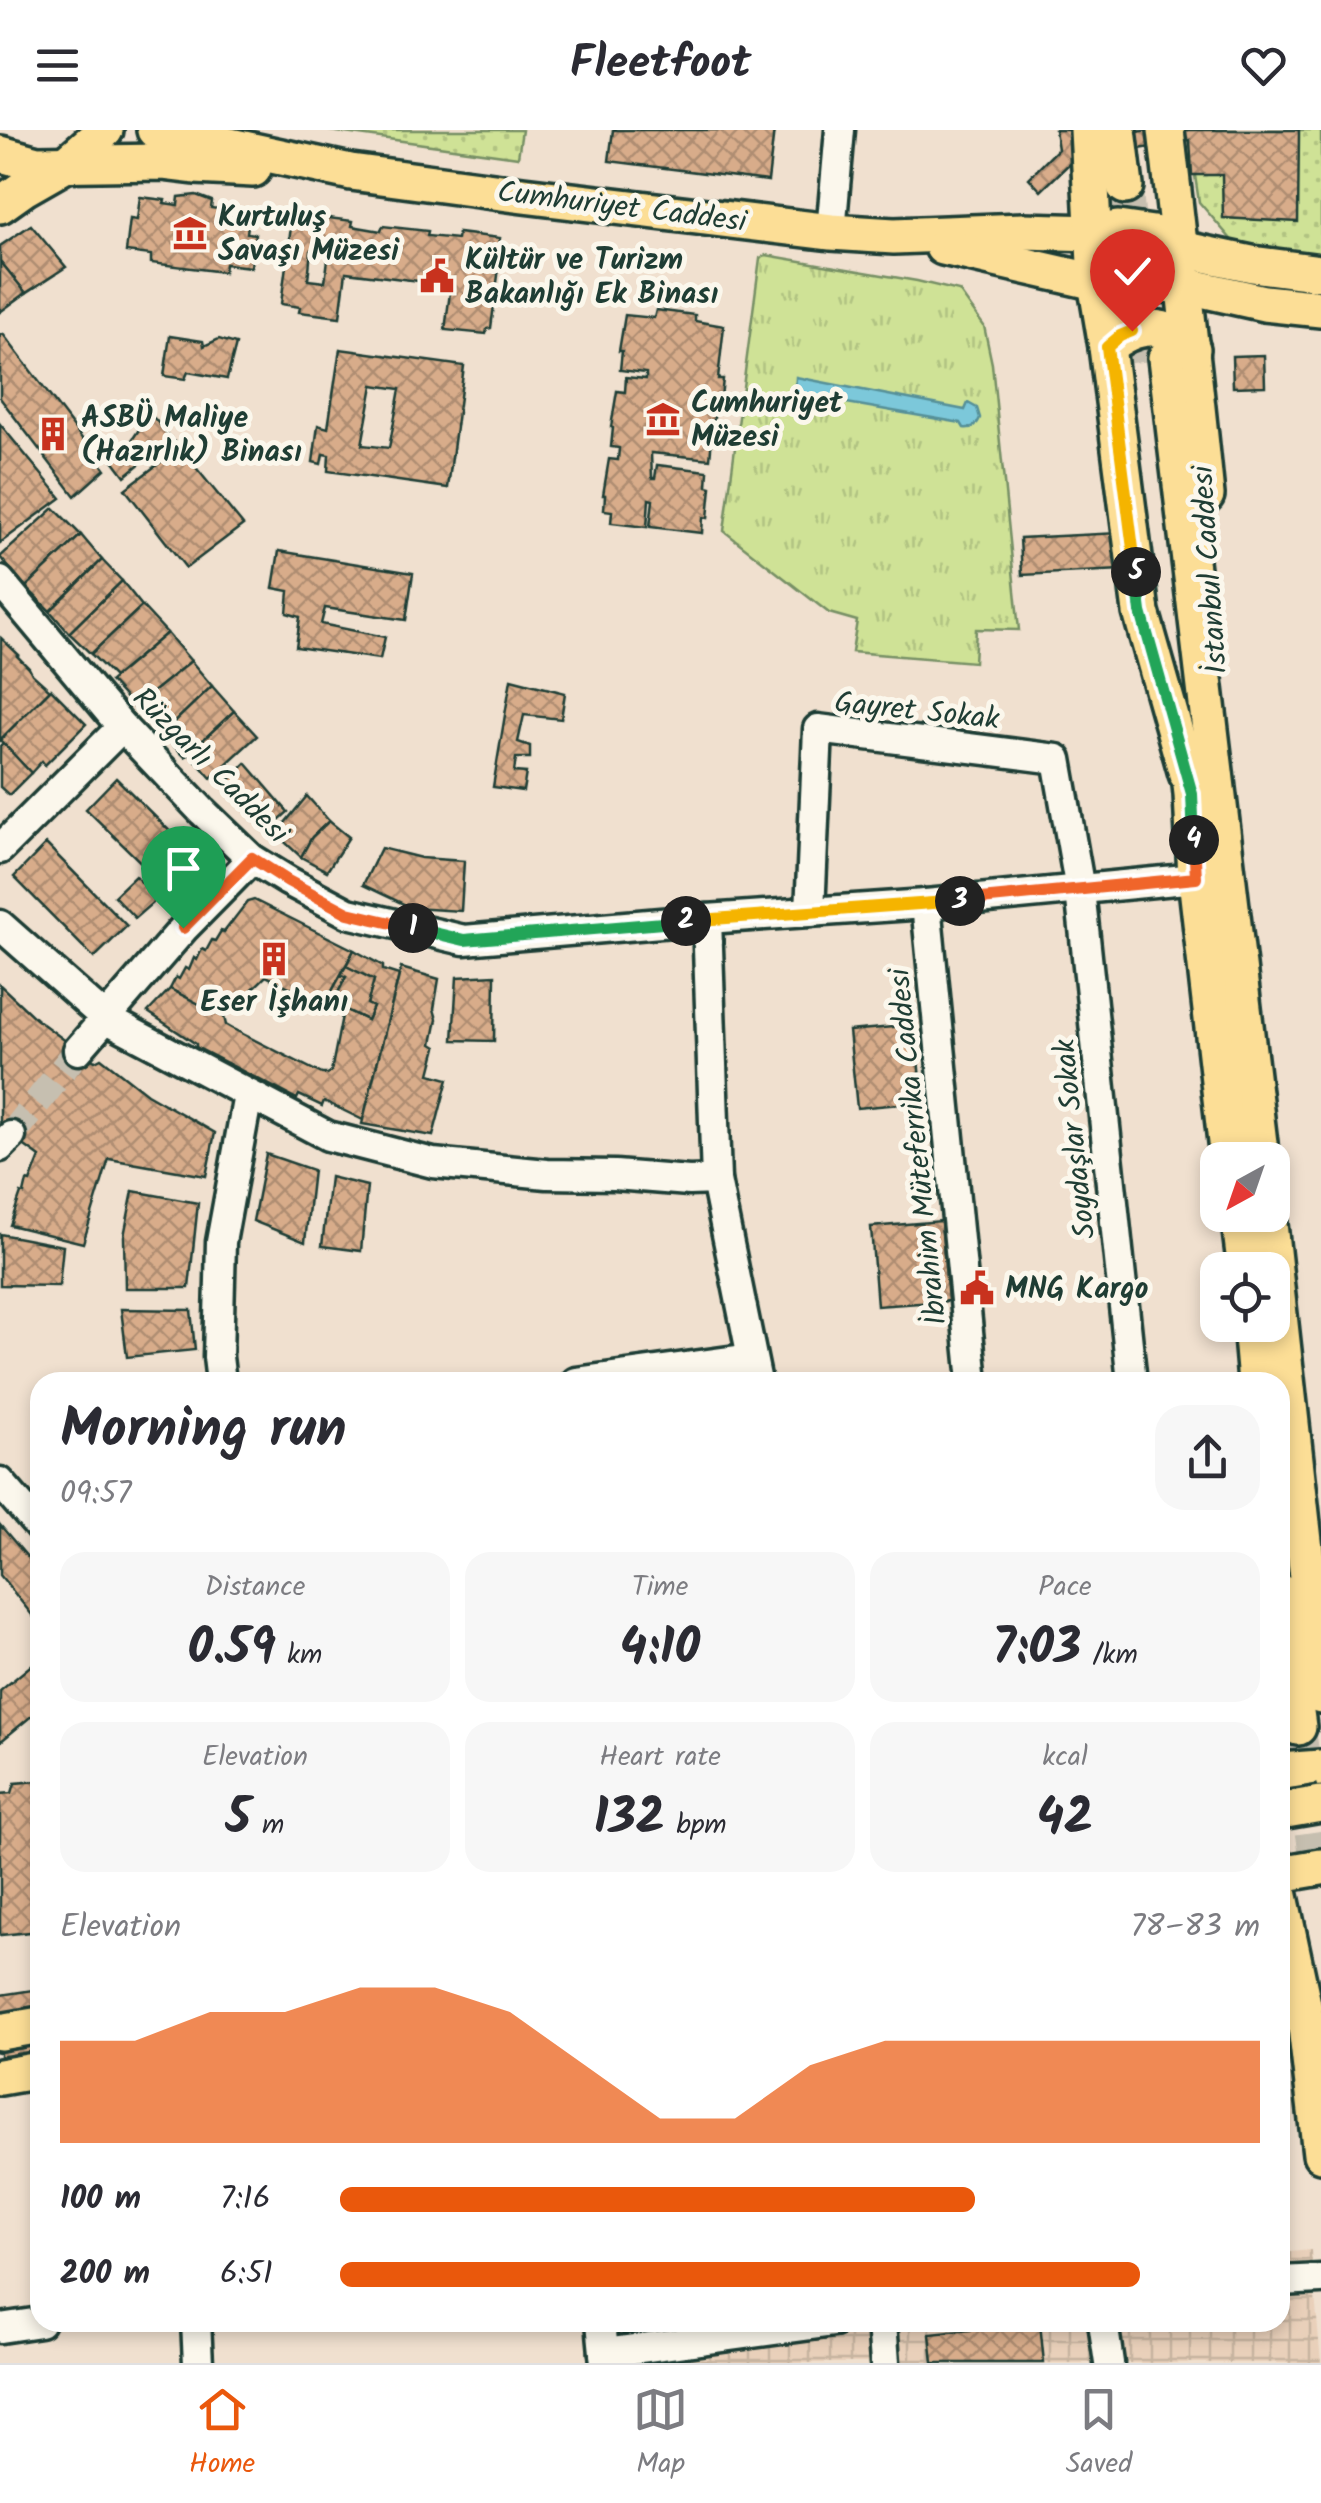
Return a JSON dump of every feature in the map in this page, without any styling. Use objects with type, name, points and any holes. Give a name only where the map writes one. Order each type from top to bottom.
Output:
[{"type":"main road","points":[[0,154],[28,130]]},
{"type":"main road","points":[[0,205],[66,164],[105,130]]},
{"type":"main road","name":"Cumhuriyet Caddesi","points":[[155,130],[350,172]]},
{"type":"main road","name":"İstanbul Caddesi","points":[[1088,130],[1096,282],[1141,612],[1204,792],[1196,878],[1226,1142]]},
{"type":"main road","points":[[1118,130],[1136,185],[1143,130]]},
{"type":"main road","name":"İstanbul Caddesi","points":[[1166,130],[1183,285],[1167,356],[1204,792],[1258,1142]]},
{"type":"main road","name":"Cumhuriyet Caddesi","points":[[0,154],[37,164],[162,162],[350,172],[831,232],[894,236],[1022,231],[1095,233],[1118,228],[1160,235],[1182,249],[1252,264],[1321,272]]},
{"type":"main road","name":"Cumhuriyet Caddesi","points":[[894,236],[1096,282],[1183,285],[1264,303],[1321,309]]},
{"type":"main road","points":[[1107,347],[1120,336],[1152,328],[1182,337],[1167,356]]},
{"type":"main road","points":[[1252,1240],[1314,1405],[1321,1485]]},
{"type":"main road","points":[[1252,1240],[1272,1372]]},
{"type":"main road","points":[[1240,1372],[1241,1342]]},
{"type":"main road","points":[[1252,1342],[1255,1372]]},
{"type":"main road","points":[[1290,1491],[1321,1695]]},
{"type":"main road","points":[[1290,1667],[1298,1727]]},
{"type":"main road","points":[[1290,1770],[1321,1768]]},
{"type":"main road","points":[[1290,1809],[1321,1804]]},
{"type":"main road","points":[[1290,1831],[1321,1826]]},
{"type":"main road","points":[[1290,1872],[1321,1867]]},
{"type":"main road","points":[[1290,1944],[1304,2010],[1321,2154]]},
{"type":"main road","points":[[0,2032],[30,2027]]},
{"type":"main road","points":[[0,2077],[30,2072]]},
{"type":"street","points":[[831,232],[840,130]]},
{"type":"street","name":"Rüzgarlı Caddesi","points":[[2,588],[122,727],[203,812],[252,858],[348,913],[464,940],[926,904],[1196,878]]},
{"type":"street","points":[[0,850],[122,727]]},
{"type":"street","name":"Gayret Sokak","points":[[810,912],[818,729],[1057,759],[1080,890]]},
{"type":"street","points":[[78,1050],[183,928],[252,858]]},
{"type":"street","name":"Soydaşlar Sokak","points":[[1080,890],[1131,1372]]},
{"type":"street","name":"İbrahim Müteferrika Caddesi","points":[[926,904],[972,1372]]},
{"type":"street","points":[[706,919],[716,1180],[754,1370],[724,1372]]},
{"type":"street","points":[[0,925],[104,1018],[328,1136],[433,1163],[546,1174],[716,1180]]},
{"type":"street","points":[[220,1372],[220,1242],[248,1095]]},
{"type":"street","points":[[0,1470],[30,1493]]},
{"type":"street","points":[[0,1482],[30,1516]]},
{"type":"street","points":[[1290,2281],[1321,2279]]},
{"type":"street","points":[[0,2328],[30,2324]]},
{"type":"street","points":[[196,2332],[198,2363]]},
{"type":"street","points":[[601,2332],[604,2358],[770,2332]]},
{"type":"street","points":[[883,2332],[885,2363]]},
{"type":"street","points":[[1104,2332],[1109,2363]]},
{"type":"shaded area","points":[[1311,2250],[1321,2363],[622,2363],[619,2332],[1290,2332],[1290,2252]]},
{"type":"green space","points":[[323,130],[522,130],[518,157]]},
{"type":"green space","points":[[1188,130],[1321,130],[1321,256],[1237,246],[1199,202]]},
{"type":"green space","points":[[766,255],[959,291],[984,326],[992,364],[1019,630],[976,629],[974,662],[852,652],[857,621],[829,613],[724,531],[760,258]]},
{"type":"water","points":[[796,377],[965,410],[968,403],[977,408],[980,418],[974,426],[964,428],[961,423],[795,394]]},
{"type":"building","points":[[613,130],[774,130],[768,181],[609,161]]},
{"type":"building","points":[[1055,130],[1072,130],[1074,142],[1148,130],[1299,130],[1298,222],[1223,218],[1222,175],[1192,175],[1190,140],[1072,161],[1041,191],[1029,178],[1058,149]]},
{"type":"building","name":"Kurtuluş Savaşı Müzesi","points":[[196,195],[212,201],[211,208],[250,210],[247,233],[255,234],[251,267],[225,264],[224,272],[151,263],[151,255],[126,252],[130,219],[137,220],[140,197],[178,205],[179,197]]},
{"type":"building","name":"Kültür ve Turizm Bakanlığı Ek Binası","points":[[312,216],[353,221],[352,226],[381,231],[383,226],[428,231],[427,236],[457,239],[458,233],[500,238],[491,328],[486,334],[445,330],[451,285],[346,272],[340,317],[299,312],[300,307],[281,304],[292,219],[311,222]],"holes":[[[311,250],[329,252],[325,282],[308,280]]]},
{"type":"building","points":[[31,225],[66,267],[26,293],[0,261],[0,246]]},
{"type":"building","points":[[0,261],[26,293],[0,312]]},
{"type":"building","name":"Cumhuriyet Müzesi","points":[[656,310],[695,315],[695,321],[724,326],[718,379],[723,379],[720,407],[715,406],[710,459],[651,453],[652,478],[657,465],[708,471],[708,518],[703,517],[702,533],[650,527],[653,500],[649,499],[647,527],[611,523],[612,511],[604,510],[609,459],[618,460],[619,448],[611,447],[617,391],[625,392],[626,377],[646,379],[646,373],[620,370],[625,315],[654,318]]},
{"type":"building","name":"ASBÜ Maliye (Hazırlık) Binası","points":[[3,334],[105,469],[75,496],[0,398]]},
{"type":"building","points":[[170,336],[203,341],[204,346],[219,339],[236,344],[227,379],[188,372],[185,379],[164,376]]},
{"type":"building","points":[[340,349],[464,366],[448,488],[328,471],[329,455],[323,454],[321,464],[313,462],[318,425],[328,428]],"holes":[[[373,385],[400,389],[389,448],[362,445]]]},
{"type":"building","points":[[1264,355],[1265,386],[1233,387],[1232,356]]},
{"type":"building","points":[[142,417],[153,417],[171,438],[125,476],[110,456],[121,444],[130,443],[142,425]]},
{"type":"building","points":[[0,424],[61,498],[0,543]]},
{"type":"building","points":[[175,442],[243,525],[186,568],[125,489],[170,455],[165,450]]},
{"type":"building","points":[[54,508],[81,535],[26,587],[0,557]]},
{"type":"building","points":[[1119,533],[1121,570],[1022,575],[1020,538]]},
{"type":"building","points":[[81,535],[102,560],[50,611],[26,587]]},
{"type":"building","points":[[279,551],[413,573],[406,620],[325,608],[321,624],[385,637],[380,659],[296,647],[300,617],[287,613],[289,591],[273,588]]},
{"type":"building","points":[[102,560],[122,581],[69,633],[50,611]]},
{"type":"building","points":[[122,581],[142,606],[91,654],[69,633]]},
{"type":"building","points":[[142,606],[167,633],[114,677],[91,654]]},
{"type":"building","points":[[167,633],[191,661],[134,707],[110,681]]},
{"type":"building","points":[[1,638],[50,690],[0,740]]},
{"type":"building","points":[[191,661],[212,686],[162,734],[134,707]]},
{"type":"building","points":[[511,679],[565,693],[561,719],[524,715],[518,742],[530,746],[530,758],[516,758],[514,772],[526,773],[523,791],[493,787]]},
{"type":"building","points":[[212,686],[234,711],[185,757],[162,734]]},
{"type":"building","points":[[51,689],[86,724],[45,765],[42,761],[31,773],[0,740]]},
{"type":"building","points":[[234,711],[257,736],[211,778],[189,753]]},
{"type":"building","points":[[3,743],[31,773],[9,795],[0,787]]},
{"type":"building","points":[[246,763],[288,812],[270,828],[227,782]]},
{"type":"building","points":[[116,778],[193,854],[164,885],[86,809]]},
{"type":"building","points":[[307,796],[329,821],[312,837],[301,857],[276,834]]},
{"type":"building","points":[[329,821],[349,837],[327,871],[301,857],[312,837]]},
{"type":"building","points":[[46,844],[127,926],[94,958],[14,877]]},
{"type":"building","points":[[381,848],[421,858],[464,861],[461,911],[412,908],[363,885]]},
{"type":"building","points":[[135,876],[158,898],[135,918],[114,896]]},
{"type":"building","name":"Eser İşhanı","points":[[254,900],[354,950],[325,1004],[266,976],[224,1017],[170,989],[202,949],[206,951],[247,902]]},
{"type":"building","points":[[354,950],[383,966],[383,970],[399,975],[363,1120],[324,1101],[322,1106],[299,1095],[297,1099],[196,1047],[148,1012],[170,989],[224,1017],[231,1028],[327,1074],[331,1072],[342,1016],[325,1004],[341,975],[346,977],[335,999],[347,1005],[344,1009],[367,1020],[373,1007],[367,1004],[374,980],[346,966]]},
{"type":"building","points":[[346,966],[374,980],[367,1004],[373,1007],[367,1020],[344,1009],[347,1005],[335,999],[346,977],[341,975]]},
{"type":"building","points":[[401,968],[439,979],[432,1044],[437,1047],[430,1074],[448,1079],[433,1136],[362,1124]]},
{"type":"building","points":[[495,975],[494,1041],[453,1040],[457,977]]},
{"type":"building","points":[[0,985],[36,1019],[78,1050],[95,1061],[101,1058],[147,1094],[215,1133],[206,1176],[109,1159],[83,1243],[10,1225],[40,1157],[0,1128]]},
{"type":"building","points":[[915,1025],[922,1102],[857,1108],[849,1031]]},
{"type":"building","points":[[266,1154],[313,1170],[305,1242],[253,1221]]},
{"type":"building","points":[[330,1177],[367,1186],[361,1251],[322,1246]]},
{"type":"building","points":[[133,1191],[198,1203],[189,1288],[125,1288],[124,1236]]},
{"type":"building","points":[[941,1221],[948,1301],[877,1306],[871,1227]]},
{"type":"building","points":[[0,1234],[63,1246],[59,1286],[0,1285]]},
{"type":"building","points":[[121,1309],[191,1310],[195,1350],[127,1357]]},
{"type":"building","points":[[0,1525],[30,1560],[30,1612],[0,1575]]},
{"type":"building","points":[[30,1666],[30,1717],[0,1742],[0,1691]]},
{"type":"building","points":[[30,1782],[30,1932],[0,1935],[0,1794],[12,1793],[15,1783]]},
{"type":"building","points":[[30,1990],[30,2074],[0,2079],[0,1995]]},
{"type":"building","points":[[1041,2332],[1044,2363],[933,2363],[930,2334]]},
{"type":"tunnel","points":[[1125,186],[1142,362]]},
{"type":"tunnel","points":[[11,1136],[78,1050]]},
{"type":"tunnel","points":[[1298,1727],[1321,1886]]},
{"type":"place","name":"Kurtuluş Savaşı Müzesi","points":[[190,233]]},
{"type":"place","name":"Kültür ve Turizm Bakanlığı Ek Binası","points":[[437,276]]},
{"type":"place","name":"Cumhuriyet Müzesi","points":[[663,419]]},
{"type":"place","name":"ASBÜ Maliye (Hazırlık) Binası","points":[[53,434]]},
{"type":"place","name":"Eser İşhanı","points":[[274,959]]},
{"type":"place","name":"MNG Kargo","points":[[977,1288]]},
{"type":"route","points":[[183,928],[252,858],[348,913],[464,940],[926,904],[1196,878],[1192,794],[1141,612],[1107,347],[1132,331]]}]
